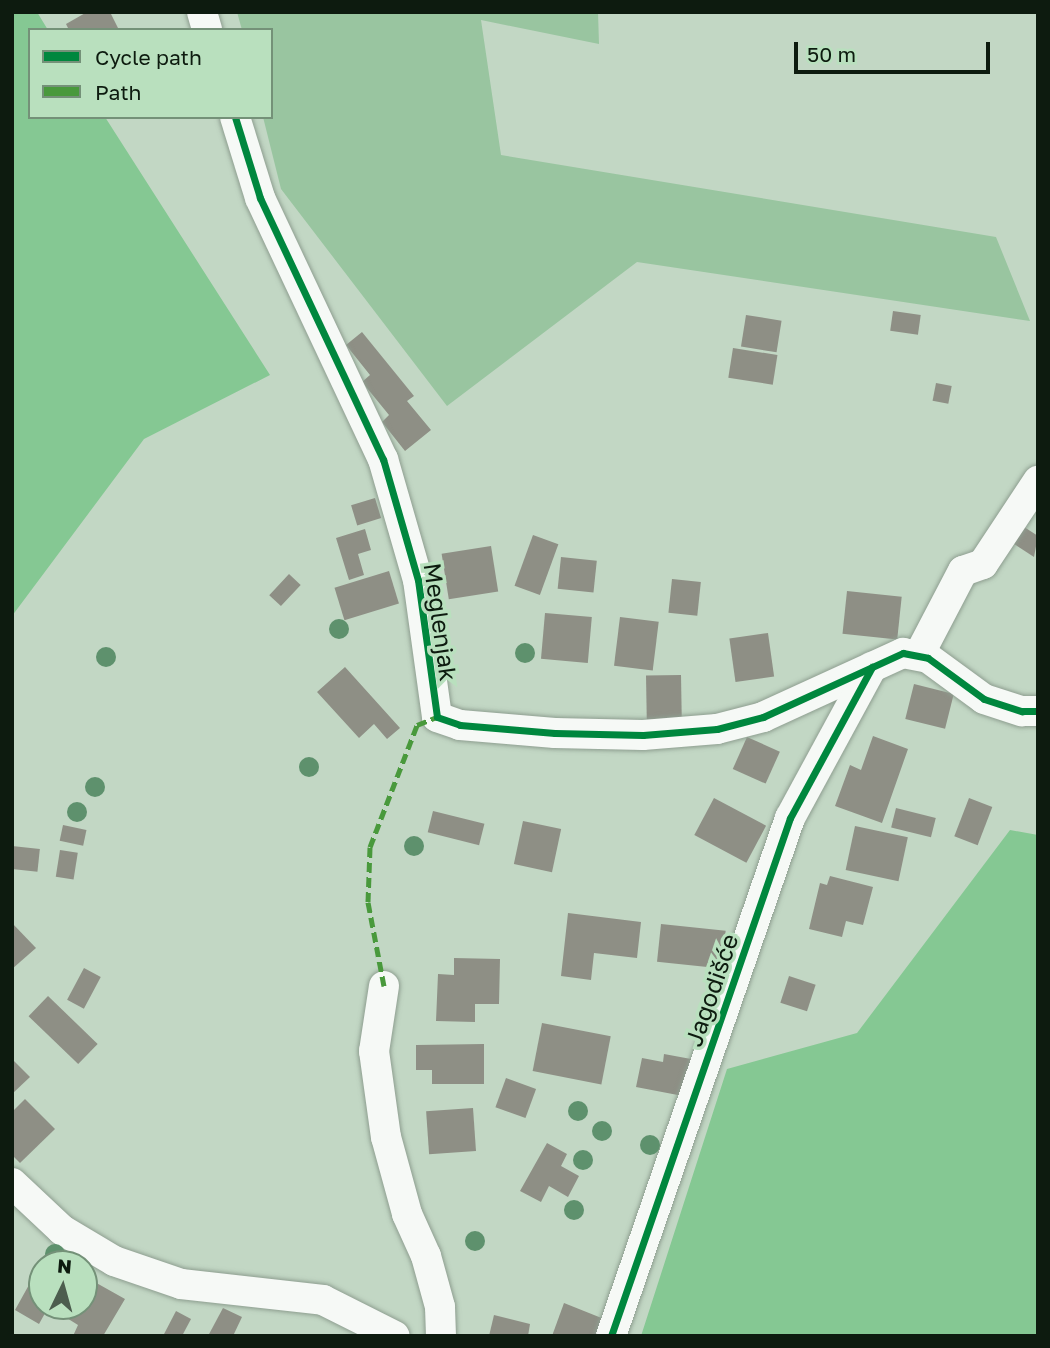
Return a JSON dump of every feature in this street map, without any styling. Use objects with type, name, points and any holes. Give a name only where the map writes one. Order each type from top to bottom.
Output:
[{"type":"street","name":"Meglenjak","points":[[236,119],[260,198],[387,471],[418,580],[437,717],[460,725],[555,733],[643,735],[717,729],[763,717],[872,667]]},
{"type":"street","points":[[919,655],[963,571],[982,564],[1038,481]]},
{"type":"street","points":[[872,667],[903,653],[919,655],[984,699],[1022,711],[1038,711]]},
{"type":"street","name":"Jagodišće","points":[[611,1336],[790,818],[872,667]]},
{"type":"street","points":[[384,986],[374,1051],[386,1138],[407,1213],[430,1269],[440,1307],[441,1336]]},
{"type":"street","points":[[12,1183],[62,1230],[114,1261],[181,1284],[323,1300],[395,1336]]},
{"type":"green space","points":[[12,12],[37,12],[47,28],[28,28],[28,119],[106,119],[270,375],[144,439],[12,616]]},
{"type":"green space","points":[[237,12],[598,12],[599,44],[481,20],[501,155],[996,237],[1030,321],[637,262],[447,406],[281,189],[264,119],[273,119],[273,28],[241,28]]},
{"type":"green space","points":[[1010,830],[1038,835],[1038,1336],[641,1336],[727,1069],[857,1033]]},
{"type":"building","points":[[87,12],[110,12],[118,28],[68,28],[66,24]]},
{"type":"building","points":[[893,311],[921,315],[918,335],[890,331]]},
{"type":"building","points":[[746,315],[782,321],[777,352],[741,347]]},
{"type":"building","points":[[362,332],[414,396],[407,401],[431,430],[405,451],[382,422],[389,415],[362,382],[370,375],[346,345]]},
{"type":"building","points":[[733,348],[777,355],[773,385],[728,378]]},
{"type":"building","points":[[936,383],[952,386],[948,404],[933,401]]},
{"type":"building","points":[[375,498],[381,518],[357,525],[351,505]]},
{"type":"building","points":[[1018,523],[1038,536],[1034,557],[1008,540]]},
{"type":"building","points":[[365,529],[371,550],[358,554],[364,575],[349,580],[336,538]]},
{"type":"building","points":[[533,535],[558,544],[540,595],[515,586]]},
{"type":"building","points":[[491,546],[498,591],[449,599],[442,554]]},
{"type":"building","points":[[561,557],[597,561],[593,593],[558,589]]},
{"type":"building","points":[[389,571],[399,604],[344,620],[334,588]]},
{"type":"building","points":[[289,574],[301,585],[281,606],[269,595]]},
{"type":"building","points":[[672,579],[701,582],[697,616],[668,613]]},
{"type":"building","points":[[847,591],[902,597],[897,640],[843,634]]},
{"type":"building","points":[[545,613],[592,617],[588,663],[541,659]]},
{"type":"building","points":[[620,617],[659,622],[653,670],[614,666]]},
{"type":"building","points":[[768,633],[774,677],[736,682],[729,638]]},
{"type":"building","points":[[345,667],[400,728],[387,739],[374,724],[359,738],[317,692]]},
{"type":"building","points":[[681,675],[682,719],[647,720],[646,676]]},
{"type":"building","points":[[914,684],[954,694],[945,729],[905,719]]},
{"type":"building","points":[[873,736],[908,749],[882,823],[835,806],[850,765],[861,770]]},
{"type":"building","points":[[747,737],[780,752],[766,784],[733,769]]},
{"type":"building","points":[[714,798],[766,826],[746,863],[694,835]]},
{"type":"building","points":[[969,798],[992,807],[978,845],[954,836]]},
{"type":"building","points":[[896,808],[936,818],[931,837],[891,827]]},
{"type":"building","points":[[433,811],[484,824],[479,845],[428,832]]},
{"type":"building","points":[[523,821],[561,829],[552,872],[514,864]]},
{"type":"building","points":[[63,825],[86,830],[83,846],[60,841]]},
{"type":"building","points":[[855,826],[908,837],[898,881],[846,870]]},
{"type":"building","points":[[12,846],[40,849],[37,872],[12,869]]},
{"type":"building","points":[[60,850],[78,853],[74,879],[56,877]]},
{"type":"building","points":[[830,876],[873,887],[863,925],[846,921],[842,937],[809,929],[820,883],[827,885]]},
{"type":"building","points":[[568,913],[641,922],[637,958],[594,953],[591,980],[561,976]]},
{"type":"building","points":[[12,923],[36,948],[12,969]]},
{"type":"building","points":[[661,924],[726,931],[722,969],[657,962]]},
{"type":"building","points":[[454,958],[500,959],[499,1004],[475,1004],[475,1022],[436,1021],[438,974],[454,975]]},
{"type":"building","points":[[84,968],[101,977],[84,1009],[67,1000]]},
{"type":"building","points":[[789,976],[816,985],[807,1011],[780,1003]]},
{"type":"building","points":[[48,996],[98,1044],[78,1064],[29,1016]]},
{"type":"building","points":[[542,1023],[611,1036],[601,1084],[533,1071]]},
{"type":"building","points":[[484,1044],[484,1084],[432,1084],[432,1070],[416,1070],[416,1045]]},
{"type":"building","points":[[664,1054],[691,1059],[683,1096],[636,1087],[642,1058],[663,1062]]},
{"type":"building","points":[[12,1059],[30,1077],[12,1094]]},
{"type":"building","points":[[506,1078],[536,1089],[525,1118],[495,1107]]},
{"type":"building","points":[[25,1099],[55,1129],[20,1163],[12,1155],[12,1112]]},
{"type":"building","points":[[473,1108],[476,1151],[429,1154],[426,1111]]},
{"type":"building","points":[[547,1143],[567,1154],[561,1166],[579,1176],[568,1197],[549,1186],[541,1202],[520,1191]]},
{"type":"building","points":[[98,1284],[125,1299],[103,1336],[73,1336],[78,1325],[70,1320],[98,1320]]},
{"type":"building","points":[[28,1287],[28,1318],[15,1310]]},
{"type":"building","points":[[564,1303],[604,1319],[598,1336],[552,1336]]},
{"type":"building","points":[[223,1308],[242,1317],[233,1336],[208,1336]]},
{"type":"building","points":[[176,1311],[191,1319],[182,1336],[163,1336]]},
{"type":"building","points":[[494,1315],[530,1324],[528,1336],[489,1336]]},
{"type":"marked path","points":[[384,986],[368,902],[370,847],[417,725],[437,717]]},
{"type":"cycle path","points":[[236,119],[260,198],[383,459],[418,580],[437,717],[460,725],[555,733],[643,735],[717,729],[763,717],[903,653],[928,658],[984,699],[1022,711],[1038,711]]},
{"type":"cycle path","points":[[611,1336],[790,818],[872,667]]}]
